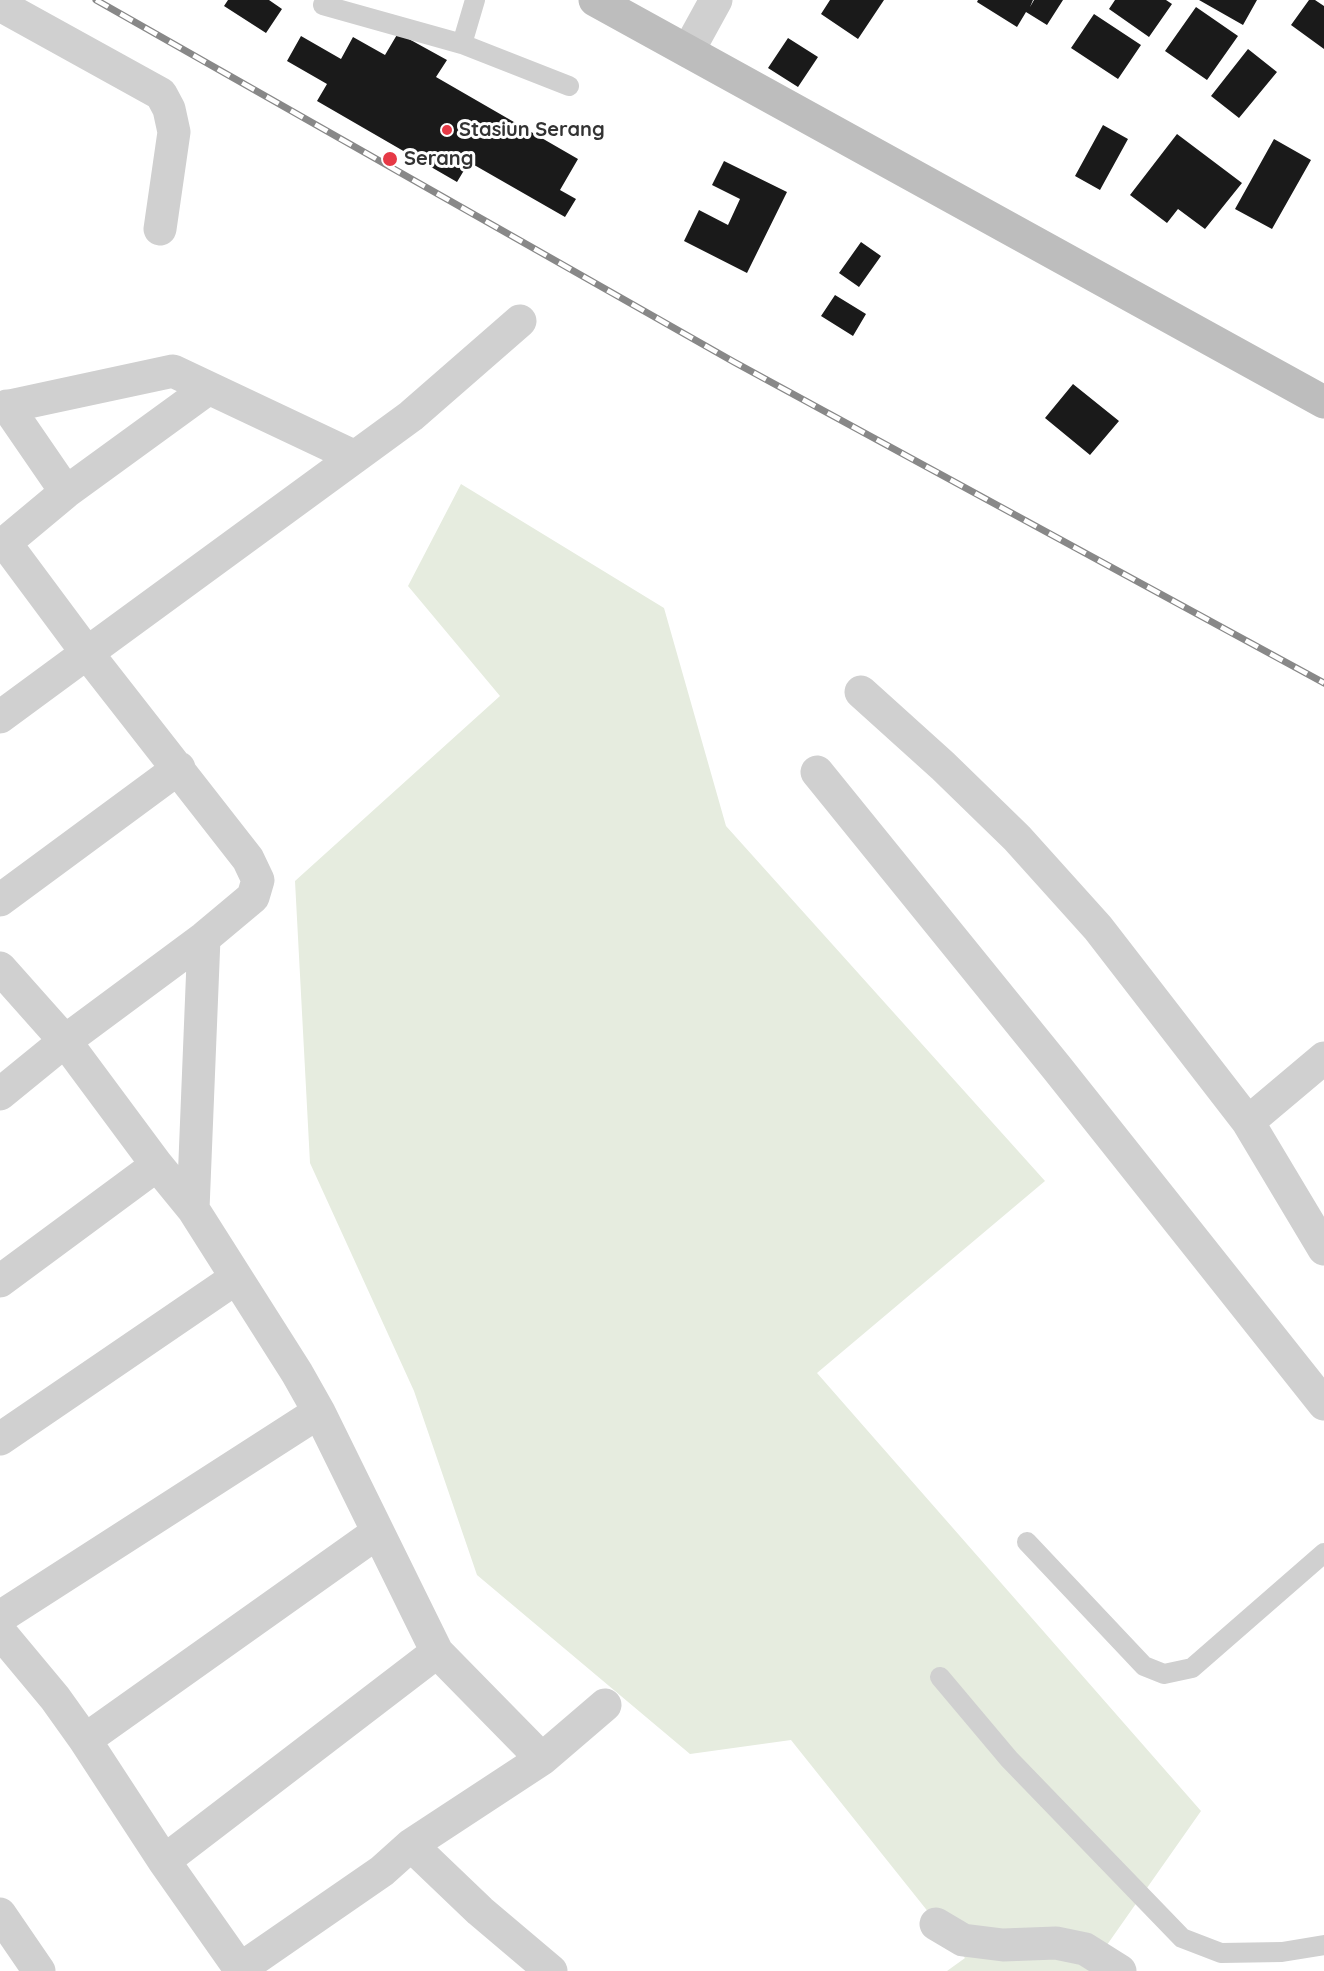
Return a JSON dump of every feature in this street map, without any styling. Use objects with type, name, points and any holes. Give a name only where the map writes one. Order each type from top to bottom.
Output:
[{"type":"main road","points":[[595,0],[1322,396]]},
{"type":"street","points":[[688,51],[716,0]]},
{"type":"street","points":[[0,5],[161,94],[169,109],[174,132],[160,229]]},
{"type":"street","points":[[0,717],[411,416],[520,321]]},
{"type":"street","points":[[66,492],[4,407],[173,371],[354,456]]},
{"type":"street","points":[[0,1094],[65,1041],[204,938],[253,897],[258,880],[248,859],[3,545],[66,492],[209,388]]},
{"type":"street","points":[[861,693],[943,766],[1024,846],[1098,928],[1248,1122],[1324,1249]]},
{"type":"street","points":[[0,900],[179,768]]},
{"type":"street","points":[[817,772],[1057,1068],[1324,1404]]},
{"type":"street","points":[[193,1209],[204,938]]},
{"type":"street","points":[[0,968],[65,1041],[157,1165],[193,1209],[297,1373],[319,1412],[437,1652],[542,1759]]},
{"type":"street","points":[[1248,1122],[1324,1058]]},
{"type":"street","points":[[0,1281],[157,1165]]},
{"type":"street","points":[[0,1439],[236,1278]]},
{"type":"street","points":[[0,1617],[319,1412]]},
{"type":"street","points":[[85,1740],[378,1532]]},
{"type":"street","points":[[0,1632],[55,1698],[85,1740],[164,1861],[240,1970],[382,1871],[411,1845],[542,1759],[605,1705]]},
{"type":"street","points":[[164,1861],[437,1652]]},
{"type":"street","points":[[411,1845],[480,1911],[551,1971]]},
{"type":"street","points":[[0,1914],[39,1971]]},
{"type":"street","points":[[936,1924],[963,1940],[1003,1945],[1056,1943],[1085,1948],[1120,1971]]},
{"type":"lane","points":[[462,44],[476,0]]},
{"type":"lane","points":[[323,5],[462,44],[569,86]]},
{"type":"lane","points":[[1027,1542],[1144,1666],[1164,1674],[1192,1668],[1324,1553]]},
{"type":"lane","points":[[940,1677],[1010,1759],[1182,1938],[1221,1953],[1282,1952],[1324,1945]]},
{"type":"shaded area","points":[[461,484],[664,608],[726,826],[1045,1181],[817,1373],[1201,1811],[1102,1952],[1120,1971],[947,1971],[965,1958],[791,1740],[690,1754],[477,1575],[414,1391],[310,1163],[295,881],[500,696],[408,586]]},
{"type":"building","points":[[228,0],[269,0],[282,9],[266,33],[224,6]]},
{"type":"building","points":[[830,0],[884,0],[858,39],[821,14]]},
{"type":"building","points":[[978,0],[1033,0],[1030,7],[1034,0],[1063,0],[1047,25],[1026,12],[1017,27],[977,2]]},
{"type":"building","points":[[1115,0],[1166,0],[1172,4],[1149,37],[1109,9]]},
{"type":"building","points":[[1199,0],[1257,0],[1243,25]]},
{"type":"building","points":[[1309,0],[1315,0],[1324,6],[1324,49],[1291,25]]},
{"type":"building","points":[[1196,7],[1238,36],[1207,80],[1165,51]]},
{"type":"building","points":[[1094,14],[1141,45],[1118,79],[1071,48]]},
{"type":"building","name":"Stasiun Serang","points":[[398,33],[447,60],[436,77],[578,159],[560,190],[576,199],[565,217],[469,162],[457,182],[317,101],[327,84],[287,61],[301,36],[341,59],[353,37],[385,55]]},
{"type":"building","points":[[788,38],[818,57],[798,87],[768,68]]},
{"type":"building","points":[[1248,49],[1277,72],[1239,118],[1211,96]]},
{"type":"building","points":[[1103,125],[1128,139],[1100,190],[1075,176]]},
{"type":"building","points":[[1177,134],[1242,183],[1205,229],[1178,209],[1167,223],[1130,195]]},
{"type":"building","points":[[1274,139],[1311,160],[1272,229],[1235,209]]},
{"type":"building","points":[[724,161],[787,192],[747,273],[684,241],[699,210],[728,225],[740,199],[712,185]]},
{"type":"building","points":[[861,242],[881,256],[859,287],[839,273]]},
{"type":"building","points":[[835,295],[866,314],[853,336],[821,316]]},
{"type":"building","points":[[1073,384],[1119,421],[1090,455],[1045,418]]},
{"type":"railway","points":[[96,0],[734,362],[1324,683]]},
{"type":"place","name":"Stasiun Serang","points":[[447,130]]},
{"type":"place","name":"Serang","points":[[390,159]]}]
